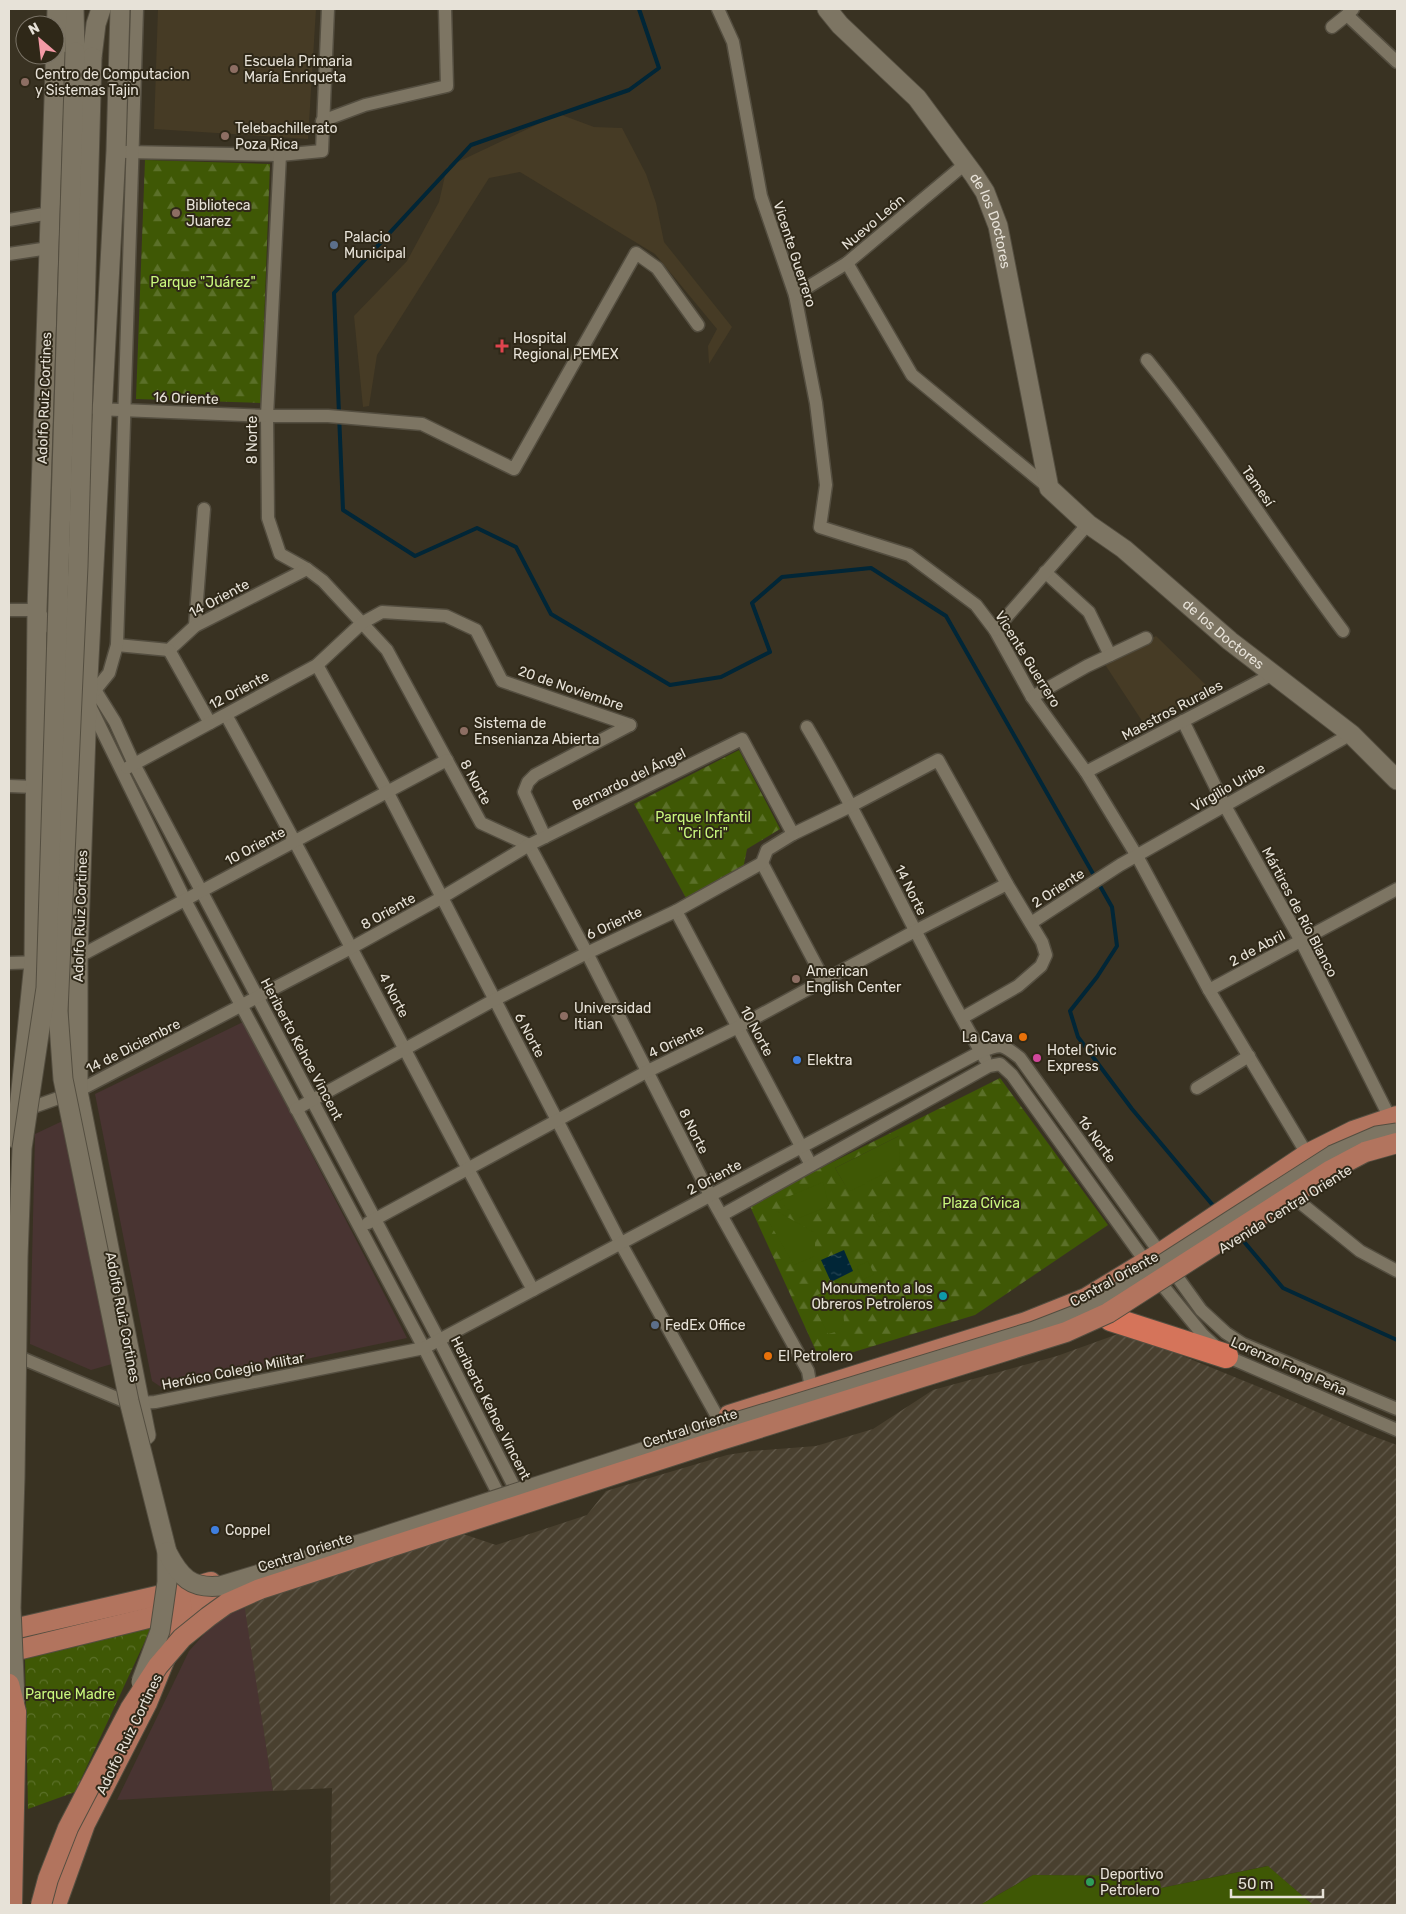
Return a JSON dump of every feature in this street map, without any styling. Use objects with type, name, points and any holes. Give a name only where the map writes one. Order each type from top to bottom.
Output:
[{"type":"highway","points":[[1111,1319],[1226,1356]]},
{"type":"highway","points":[[172,1641],[184,1627],[196,1602]]},
{"type":"main road","name":"Adolfo Ruiz Cortines","points":[[9,1296],[12,1191],[18,1112],[34,963],[37,617],[57,9]]},
{"type":"main road","points":[[41,1905],[48,1879],[68,1828],[130,1709],[151,1659],[160,1631],[167,1582],[167,1552],[130,1401],[63,1079],[58,1011],[78,566],[83,54],[74,9]]},
{"type":"main road","points":[[12,1905],[11,1608],[18,1257],[23,1128],[46,988],[83,54],[101,9]]},
{"type":"main road","name":"Adolfo Ruiz Cortines","points":[[56,1905],[85,1824],[147,1703],[172,1641],[196,1602],[140,1403],[78,1091],[78,957],[102,410],[124,152],[120,9]]},
{"type":"main road","name":"de los Doctores","points":[[828,9],[840,25],[917,98],[943,131],[985,192],[998,226],[1049,488],[1088,524],[1124,549],[1230,641],[1351,734],[1397,780]]},
{"type":"main road","points":[[167,1552],[177,1570],[190,1582],[205,1588],[220,1586],[366,1542],[710,1430],[1034,1331],[1083,1312],[1130,1285],[1333,1155],[1377,1136],[1395,1122]]},
{"type":"main road","points":[[1307,1154],[1353,1131],[1395,1122]]},
{"type":"main road","points":[[130,1709],[158,1666],[182,1638],[226,1604],[260,1589],[702,1446],[1066,1332],[1108,1313],[1331,1170],[1366,1152],[1397,1144]]},
{"type":"main road","name":"Avenida Central Oriente","points":[[1203,1260],[1352,1166],[1397,1152]]},
{"type":"main road","name":"Central Oriente","points":[[196,1602],[506,1489],[811,1388],[1026,1322],[1086,1298],[1188,1235],[1307,1154]]},
{"type":"main road","name":"Central Oriente","points":[[196,1602],[322,1575],[1035,1350],[1111,1319],[1203,1260]]},
{"type":"main road","points":[[9,1652],[196,1602]]},
{"type":"main road","points":[[9,1630],[196,1602]]},
{"type":"main road","points":[[9,1647],[12,1710]]},
{"type":"main road","points":[[9,1684],[12,1710]]},
{"type":"street","name":"Adolfo Ruiz Cortines","points":[[91,689],[109,673],[117,646],[124,410],[124,152],[137,9]]},
{"type":"street","points":[[124,152],[280,154],[322,152],[328,9]]},
{"type":"street","points":[[322,121],[365,105],[447,86],[445,9]]},
{"type":"street","name":"Vicente Guerrero","points":[[718,9],[733,42],[761,196],[795,295],[816,403],[826,485],[819,530],[909,555],[976,605],[995,630],[1032,697],[1086,772],[1137,856],[1210,990],[1307,1154]]},
{"type":"street","points":[[1332,26],[1350,12],[1397,62]]},
{"type":"street","name":"8 Norte","points":[[280,154],[267,416],[268,518],[280,554],[307,569],[322,581],[387,650],[481,823],[529,845],[587,953],[711,1197],[808,1371],[816,1420]]},
{"type":"street","name":"Nuevo León","points":[[795,295],[847,263],[966,164]]},
{"type":"street","points":[[9,220],[50,213]]},
{"type":"street","points":[[9,254],[49,248]]},
{"type":"street","name":"16 Oriente","points":[[43,407],[267,416],[328,416],[422,424],[514,469],[636,253],[657,268],[698,325]]},
{"type":"street","name":"de los Doctores","points":[[847,263],[912,375],[1049,488]]},
{"type":"street","name":"Tamesí","points":[[1147,360],[1174,394],[1250,500],[1300,575],[1343,631]]},
{"type":"street","points":[[195,626],[204,509]]},
{"type":"street","points":[[995,630],[1088,524]]},
{"type":"street","name":"14 Oriente","points":[[169,650],[195,626],[307,569]]},
{"type":"street","points":[[1046,572],[1089,612],[1110,655]]},
{"type":"street","points":[[9,610],[37,617]]},
{"type":"street","name":"20 de Noviembre","points":[[362,623],[382,612],[446,616],[476,630],[502,681],[630,725],[535,776],[528,782],[524,792],[545,837]]},
{"type":"street","name":"Heriberto Kehoe Vincent","points":[[37,617],[115,722],[134,764],[439,1340],[518,1514]]},
{"type":"street","name":"Heriberto Kehoe Vincent","points":[[37,617],[91,689],[122,770],[184,900],[424,1348],[506,1489],[518,1514]]},
{"type":"street","name":"12 Oriente","points":[[122,770],[317,665],[362,623]]},
{"type":"street","points":[[1032,697],[1146,638]]},
{"type":"street","points":[[117,646],[169,650],[210,723]]},
{"type":"street","name":"6 Norte","points":[[317,665],[388,793],[621,1244],[718,1418]]},
{"type":"street","name":"Maestros Rurales","points":[[1086,772],[1273,674]]},
{"type":"street","name":"4 Norte","points":[[226,715],[296,841],[467,1169],[533,1290]]},
{"type":"street","name":"Mártires de Río Blanco","points":[[1183,721],[1225,806],[1300,941],[1395,1122]]},
{"type":"street","name":"14 Norte","points":[[807,727],[851,806],[980,1052],[994,1065]]},
{"type":"street","name":"Virgilio Uribe","points":[[1120,865],[1351,734]]},
{"type":"street","name":"Bernardo del Ángel","points":[[529,845],[742,740],[793,834]]},
{"type":"street","name":"10 Oriente","points":[[78,957],[447,760]]},
{"type":"street","name":"6 Oriente","points":[[296,1109],[494,1000],[676,911],[762,863],[766,850],[793,834],[938,760],[1007,884]]},
{"type":"street","points":[[9,786],[35,786]]},
{"type":"street","name":"8 Oriente","points":[[258,997],[352,948],[441,898],[529,845]]},
{"type":"street","points":[[762,863],[824,980]]},
{"type":"street","name":"2 Oriente","points":[[962,1018],[1018,986],[1041,966],[1046,955],[1042,942],[1031,923],[1120,865]]},
{"type":"street","points":[[1007,884],[1031,923]]},
{"type":"street","name":"4 Oriente","points":[[360,1228],[648,1072],[738,1027],[915,930],[1007,884]]},
{"type":"street","name":"2 de Abril","points":[[1210,990],[1397,889]]},
{"type":"street","name":"10 Norte","points":[[676,911],[811,1165]]},
{"type":"street","points":[[9,963],[34,963],[78,957]]},
{"type":"street","name":"14 de Diciembre","points":[[18,1112],[78,1091],[258,997]]},
{"type":"street","name":"2 Oriente","points":[[439,1340],[711,1197],[980,1052],[995,1046],[1005,1046]]},
{"type":"street","name":"16 Norte","points":[[1005,1046],[1020,1058],[1075,1134],[1153,1257]]},
{"type":"street","points":[[1198,1088],[1248,1056]]},
{"type":"street","points":[[722,1215],[994,1065],[1012,1075],[1062,1144],[1153,1257]]},
{"type":"street","points":[[1062,1144],[1075,1134]]},
{"type":"street","points":[[1297,1200],[1360,1251],[1397,1271]]},
{"type":"street","name":"Lorenzo Fong Peña","points":[[1153,1257],[1203,1335],[1226,1356],[1397,1430]]},
{"type":"street","name":"Lorenzo Fong Peña","points":[[1170,1282],[1226,1334],[1243,1344],[1397,1410]]},
{"type":"street","name":"Heróico Colegio Militar","points":[[9,1352],[124,1401],[140,1403],[155,1402],[424,1348],[439,1340]]},
{"type":"shaded area","name":"Escuela Primaria María Enriqueta","points":[[158,9],[316,9],[308,139],[154,129]]},
{"type":"shaded area","points":[[559,114],[594,127],[622,128],[646,174],[656,203],[664,242],[732,327],[709,364],[708,346],[717,329],[655,254],[520,172],[489,178],[377,355],[369,406],[363,407],[354,316],[407,261],[439,202],[447,167]]},
{"type":"shaded area","points":[[1156,636],[1212,691],[1146,727],[1104,663]]},
{"type":"shaded area","points":[[243,1022],[407,1338],[164,1389],[152,1381],[95,1094]]},
{"type":"shaded area","points":[[71,1117],[119,1362],[91,1370],[30,1344],[35,1134]]},
{"type":"shaded area","points":[[1118,1334],[1141,1339],[1397,1445],[1397,1905],[1313,1905],[1267,1866],[1161,1888],[1159,1877],[1033,1875],[980,1905],[330,1905],[332,1788],[273,1791],[244,1603],[463,1534],[496,1545],[587,1515],[606,1491],[727,1455],[816,1446],[873,1429],[933,1390],[1057,1356]]},
{"type":"shaded area","points":[[245,1603],[273,1791],[117,1800],[189,1651],[207,1631],[234,1609]]},
{"type":"green space","name":"Parque \"Juárez\"","points":[[145,160],[270,164],[261,403],[136,399]]},
{"type":"green space","name":"Parque Infantil \"Cri Cri\"","points":[[739,750],[780,829],[747,849],[742,874],[686,898],[634,804]]},
{"type":"green space","name":"Plaza Cívica","points":[[1000,1078],[1108,1225],[975,1315],[821,1362],[749,1204]],"holes":[[[899,1136],[849,1191],[835,1168]]]},
{"type":"green space","points":[[899,1136],[900,1165],[849,1192],[835,1168]]},
{"type":"green space","points":[[823,1182],[829,1206],[799,1218],[778,1201]]},
{"type":"green space","points":[[886,1209],[892,1221],[879,1227],[873,1216]]},
{"type":"green space","points":[[775,1210],[815,1233],[815,1256],[794,1265],[765,1215]]},
{"type":"green space","points":[[868,1261],[874,1274],[863,1280],[857,1267]]},
{"type":"green space","points":[[846,1283],[858,1306],[843,1312],[844,1321],[839,1331],[828,1334],[810,1298]]},
{"type":"green space","name":"Parque Madre","points":[[152,1626],[75,1792],[28,1809],[25,1658]]},
{"type":"green space","name":"Deportivo Petrolero","points":[[1268,1866],[1313,1905],[980,1905],[1033,1875],[1159,1876],[1161,1888]]},
{"type":"water","points":[[844,1250],[853,1271],[831,1282],[821,1260]]},
{"type":"waterway","points":[[639,9],[659,68],[629,90],[471,145],[334,293],[343,510],[415,556],[477,528],[516,547],[551,614],[670,685],[721,677],[770,652],[752,603],[782,577],[871,568],[946,616],[1112,907],[1117,946],[1097,977],[1070,1011],[1078,1037],[1132,1109],[1216,1209]]},
{"type":"waterway","points":[[1240,1237],[1283,1288],[1397,1340]]},
{"type":"place","name":"Escuela Primaria María Enriqueta","points":[[234,69]]},
{"type":"place","name":"Centro de Computacion y Sistemas Tajin","points":[[25,82]]},
{"type":"place","name":"Telebachillerato Poza Rica","points":[[225,136]]},
{"type":"place","name":"Biblioteca Juarez","points":[[176,213]]},
{"type":"place","name":"Palacio Municipal","points":[[334,245]]},
{"type":"place","name":"Hospital Regional PEMEX","points":[[502,346]]},
{"type":"place","name":"Sistema de Ensenianza Abierta","points":[[464,731]]},
{"type":"place","name":"American English Center","points":[[796,979]]},
{"type":"place","name":"Universidad Itian","points":[[564,1016]]},
{"type":"place","name":"La Cava","points":[[1023,1037]]},
{"type":"place","name":"Hotel Civic Express","points":[[1037,1058]]},
{"type":"place","name":"Elektra","points":[[797,1060]]},
{"type":"place","name":"Monumento a los Obreros Petroleros","points":[[943,1296]]},
{"type":"place","name":"FedEx Office","points":[[655,1325]]},
{"type":"place","name":"El Petrolero","points":[[768,1356]]},
{"type":"place","name":"Coppel","points":[[215,1530]]},
{"type":"place","name":"Deportivo Petrolero","points":[[1090,1882]]}]
